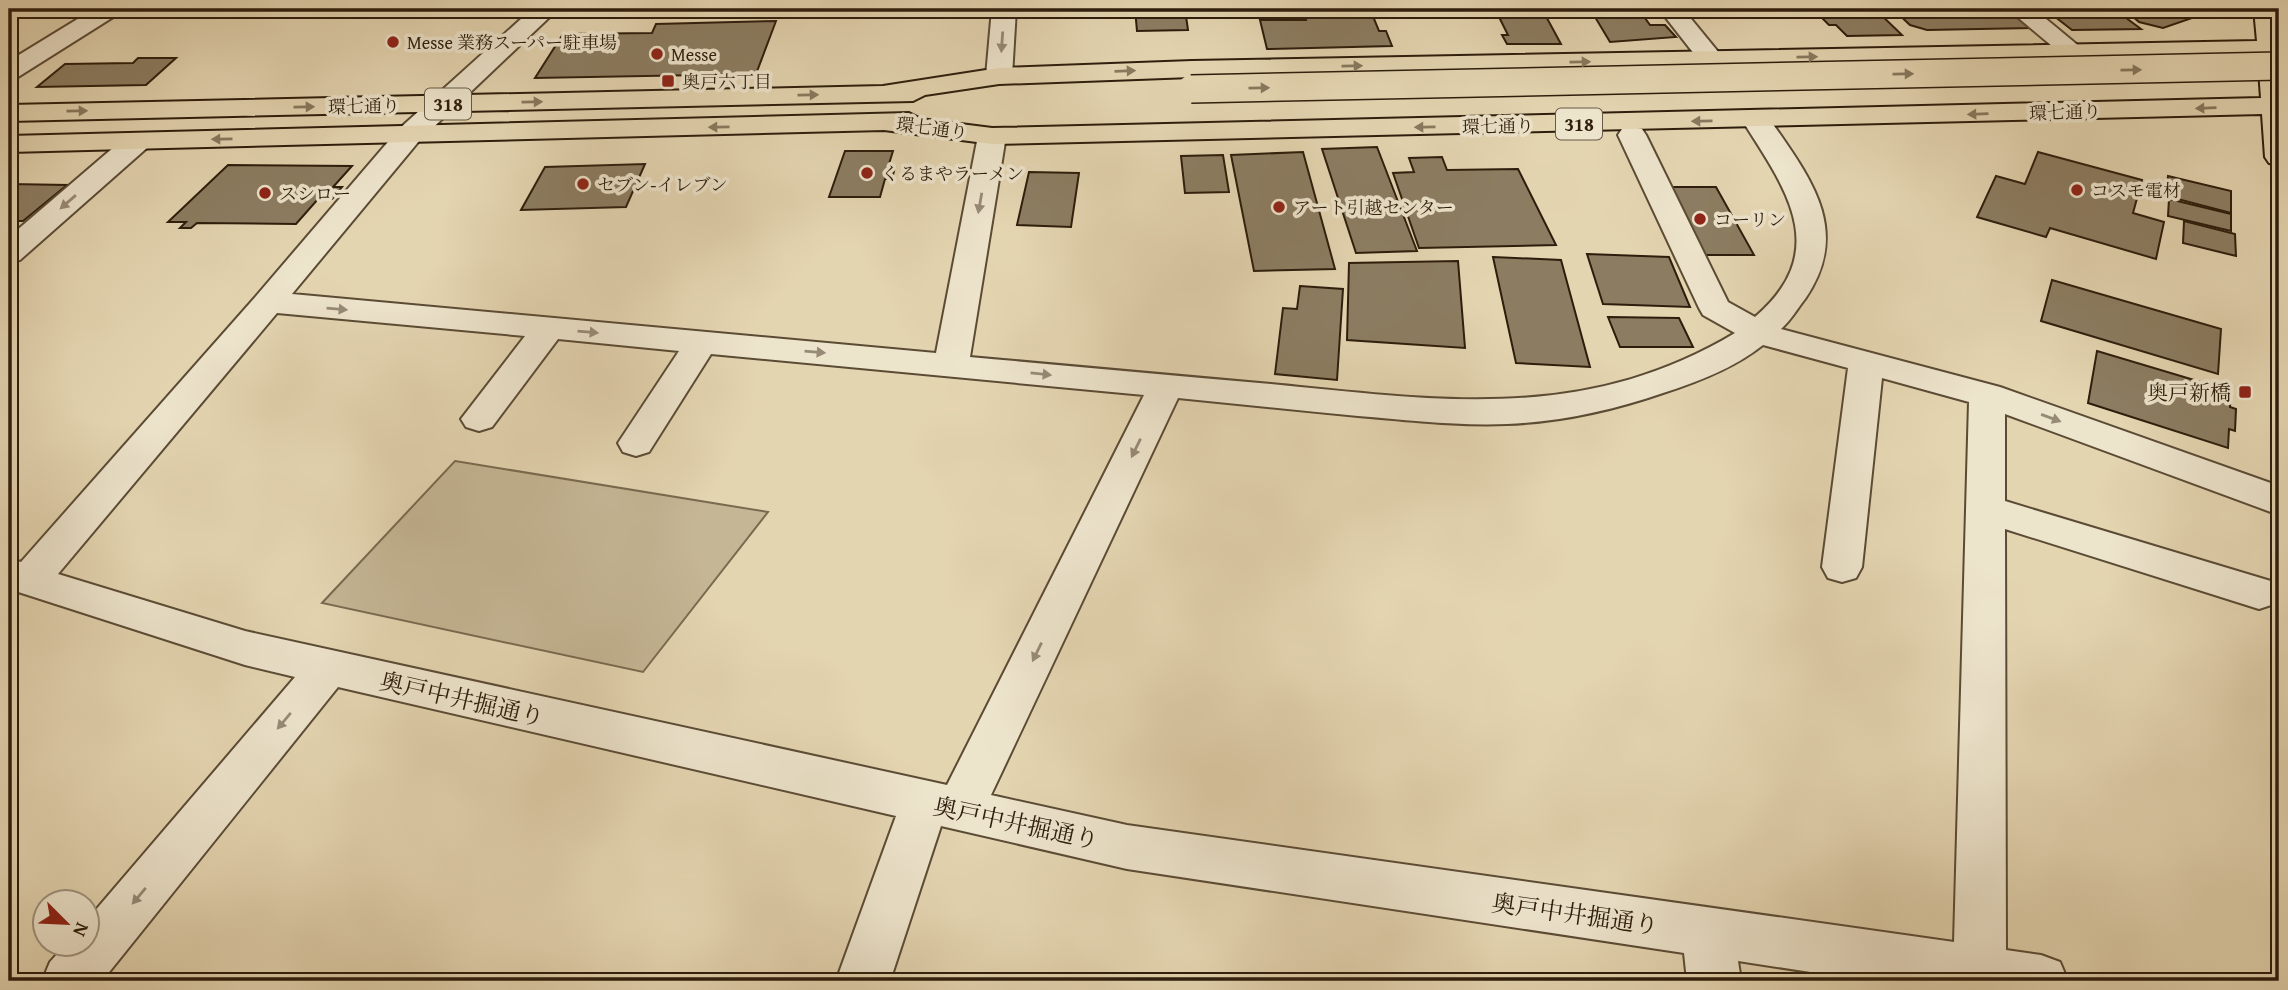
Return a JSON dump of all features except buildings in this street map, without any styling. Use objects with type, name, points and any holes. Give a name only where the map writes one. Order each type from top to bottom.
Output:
[{"type":"main road","points":[[2266,9],[2275,54],[2279,157]]},
{"type":"main road","name":"環七通り","points":[[886,93],[999,76],[1192,69],[2074,52],[2275,54]]},
{"type":"main road","name":"環七通り","points":[[9,144],[886,122],[1192,100],[2275,54]]},
{"type":"main road","name":"環七通り","points":[[9,113],[886,93],[1192,100],[2277,100]]},
{"type":"main road","name":"環七通り","points":[[886,122],[992,135],[1756,120],[2277,100]]},
{"type":"street","points":[[9,72],[110,9]]},
{"type":"street","points":[[19,577],[270,303],[409,135],[546,9]]},
{"type":"street","points":[[999,76],[1004,9]]},
{"type":"street","points":[[1671,9],[1711,59]]},
{"type":"street","points":[[2020,9],[2074,52]]},
{"type":"street","points":[[270,303],[1412,409],[1520,411],[1601,400],[1710,362],[1759,333],[1793,296],[1805,271],[1811,248],[1811,225],[1807,205],[1756,120]]},
{"type":"street","points":[[951,365],[992,135]]},
{"type":"street","points":[[1632,135],[1715,308],[1759,333],[1987,395],[2279,501]]},
{"type":"street","points":[[9,253],[138,141]]},
{"type":"street","points":[[479,419],[549,328]]},
{"type":"street","points":[[636,443],[702,341]]},
{"type":"street","points":[[1842,567],[1866,363]]},
{"type":"street","points":[[863,981],[942,807],[1166,386]]},
{"type":"street","points":[[1980,973],[1987,395]]},
{"type":"street","points":[[1985,509],[2259,593]]},
{"type":"street","name":"奥戸中井掘通り","points":[[19,577],[246,649],[942,807],[1154,852],[1710,957],[1980,973],[2041,981]]},
{"type":"street","points":[[69,981],[328,668]]},
{"type":"shaded area","points":[[455,461],[768,512],[643,672],[322,603]]},
{"type":"place","name":"Messe 業務スーパー駐車場","points":[[393,42]]},
{"type":"place","name":"Messe","points":[[657,54]]},
{"type":"place","name":"奥戸六丁目","points":[[668,81]]},
{"type":"place","name":"くるまやラーメン","points":[[867,173]]},
{"type":"place","name":"セブン-イレブン","points":[[583,184]]},
{"type":"place","name":"コスモ電材","points":[[2077,190]]},
{"type":"place","name":"スシロー","points":[[265,193]]},
{"type":"place","name":"アート引越センター","points":[[1279,207]]},
{"type":"place","name":"コーリン","points":[[1700,219]]},
{"type":"place","name":"奥戸新橋","points":[[2245,392]]}]
